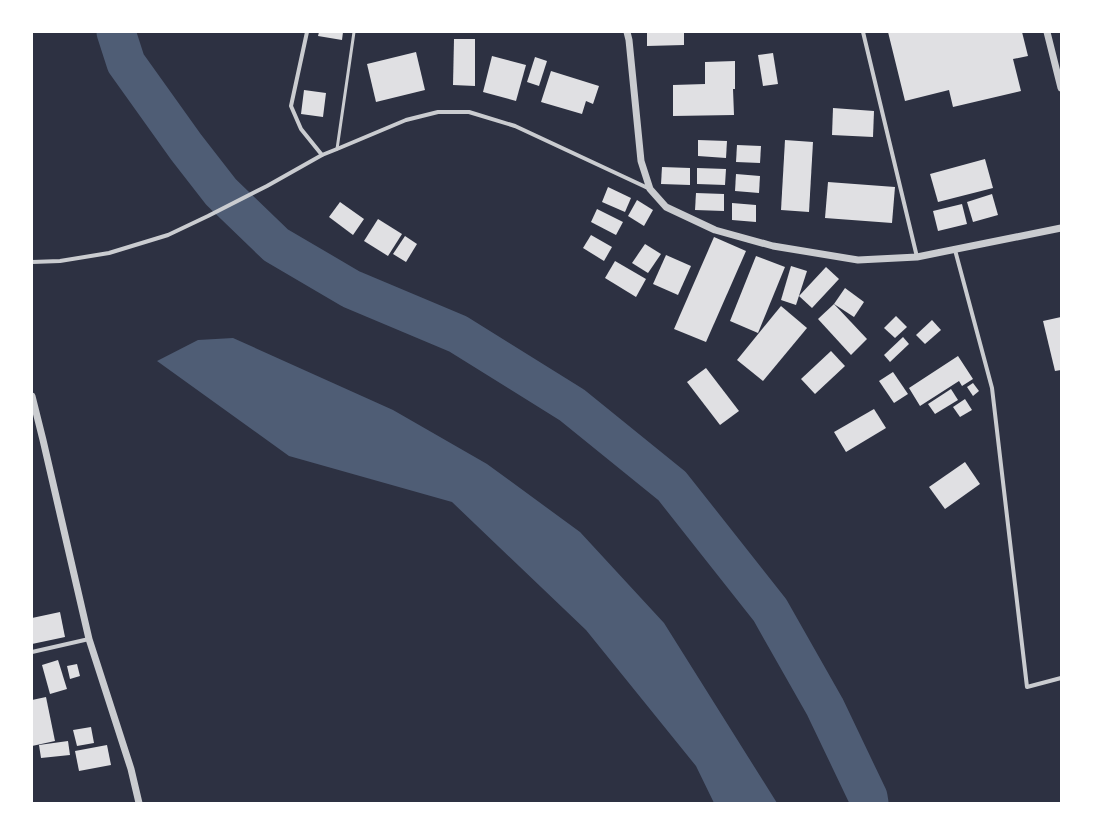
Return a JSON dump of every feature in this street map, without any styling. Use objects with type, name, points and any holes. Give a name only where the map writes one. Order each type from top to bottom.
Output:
[{"type":"street","points":[[307,32],[291,106],[301,129],[322,154]]},
{"type":"street","points":[[863,32],[917,257]]},
{"type":"street","points":[[1047,32],[1061,88]]},
{"type":"street","points":[[629,34],[641,161],[650,189]]},
{"type":"street","points":[[32,262],[60,261],[109,253],[168,235],[267,186],[322,154],[338,149],[406,120],[438,112],[468,112],[515,126],[650,189],[666,207],[715,230],[773,246],[858,260],[917,257],[1061,228]]},
{"type":"street","points":[[955,250],[992,388],[1027,687],[1061,678]]},
{"type":"street","points":[[32,396],[44,440],[88,639],[131,770],[139,803]]},
{"type":"street","points":[[32,652],[88,639]]},
{"type":"lane","points":[[338,149],[354,32]]},
{"type":"water","points":[[233,338],[393,410],[487,464],[580,532],[664,623],[777,803],[714,803],[696,766],[586,630],[452,502],[289,456],[157,361],[198,340]]},
{"type":"building","points":[[319,32],[343,32],[342,40],[318,36]]},
{"type":"building","points":[[647,32],[684,32],[684,45],[647,46]]},
{"type":"building","points":[[888,32],[1022,32],[1028,56],[1013,59],[1021,91],[953,107],[949,90],[905,101]]},
{"type":"building","points":[[454,39],[475,39],[475,86],[453,85]]},
{"type":"building","points":[[416,52],[425,90],[376,102],[367,64]]},
{"type":"building","points":[[773,53],[778,84],[763,86],[758,55]]},
{"type":"building","points":[[492,56],[526,65],[516,101],[483,92]]},
{"type":"building","points":[[535,57],[547,61],[539,86],[527,82]]},
{"type":"building","points":[[735,61],[735,89],[733,89],[734,115],[673,116],[673,85],[705,84],[705,62]]},
{"type":"building","points":[[551,71],[599,86],[593,104],[586,101],[582,114],[541,102]]},
{"type":"building","points":[[304,90],[326,93],[323,117],[301,114]]},
{"type":"building","points":[[833,108],[874,111],[873,137],[832,135]]},
{"type":"building","points":[[698,140],[727,141],[726,158],[698,156]]},
{"type":"building","points":[[785,140],[813,142],[809,212],[781,210]]},
{"type":"building","points":[[737,145],[761,146],[760,163],[736,162]]},
{"type":"building","points":[[985,159],[993,188],[938,202],[930,174]]},
{"type":"building","points":[[662,167],[690,168],[690,185],[661,184]]},
{"type":"building","points":[[697,168],[726,169],[725,185],[697,184]]},
{"type":"building","points":[[736,174],[760,176],[759,193],[735,191]]},
{"type":"building","points":[[828,182],[895,187],[892,223],[825,218]]},
{"type":"building","points":[[608,187],[631,198],[625,212],[602,202]]},
{"type":"building","points":[[696,193],[724,194],[724,211],[695,210]]},
{"type":"building","points":[[992,194],[998,215],[973,222],[967,202]]},
{"type":"building","points":[[637,200],[653,210],[644,226],[628,216]]},
{"type":"building","points":[[340,202],[364,219],[353,235],[329,217]]},
{"type":"building","points":[[732,203],[756,205],[756,222],[732,220]]},
{"type":"building","points":[[962,204],[967,224],[938,231],[933,211]]},
{"type":"building","points":[[597,209],[623,222],[616,235],[591,222]]},
{"type":"building","points":[[378,219],[402,234],[388,256],[364,241]]},
{"type":"building","points":[[591,235],[612,247],[604,261],[583,248]]},
{"type":"building","points":[[405,236],[417,244],[406,262],[393,254]]},
{"type":"building","points":[[714,237],[746,251],[706,342],[674,329]]},
{"type":"building","points":[[645,244],[661,254],[648,273],[632,263]]},
{"type":"building","points":[[666,255],[691,266],[678,295],[653,284]]},
{"type":"building","points":[[756,256],[785,267],[758,333],[730,321]]},
{"type":"building","points":[[615,261],[646,279],[636,297],[605,278]]},
{"type":"building","points":[[791,266],[807,271],[796,305],[781,300]]},
{"type":"building","points":[[826,267],[839,279],[812,308],[799,296]]},
{"type":"building","points":[[845,288],[864,302],[854,317],[834,304]]},
{"type":"building","points":[[834,304],[867,339],[851,355],[818,319]]},
{"type":"building","points":[[781,306],[807,328],[763,381],[737,360]]},
{"type":"building","points":[[896,316],[907,327],[895,338],[884,328]]},
{"type":"building","points":[[1061,317],[1061,370],[1055,371],[1043,321]]},
{"type":"building","points":[[932,320],[941,330],[925,344],[916,335]]},
{"type":"building","points":[[903,337],[909,344],[890,362],[884,355]]},
{"type":"building","points":[[831,351],[845,366],[815,394],[801,379]]},
{"type":"building","points":[[958,356],[973,379],[962,386],[959,381],[920,406],[909,388]]},
{"type":"building","points":[[706,368],[739,411],[720,425],[687,382]]},
{"type":"building","points":[[893,372],[908,394],[894,403],[879,381]]},
{"type":"building","points":[[973,383],[979,391],[973,396],[967,387]]},
{"type":"building","points":[[951,389],[958,400],[935,414],[928,404]]},
{"type":"building","points":[[965,399],[972,410],[960,417],[953,407]]},
{"type":"building","points":[[874,409],[886,428],[846,452],[834,432]]},
{"type":"building","points":[[965,462],[980,484],[945,509],[929,487]]},
{"type":"building","points":[[60,612],[65,637],[32,644],[32,618]]},
{"type":"building","points":[[58,660],[67,689],[50,694],[42,665]]},
{"type":"building","points":[[77,664],[80,676],[70,679],[67,666]]},
{"type":"building","points":[[46,697],[55,741],[32,746],[32,700]]},
{"type":"building","points":[[91,727],[94,743],[77,746],[73,730]]},
{"type":"building","points":[[68,741],[70,755],[41,758],[39,745]]},
{"type":"building","points":[[107,745],[111,765],[79,771],[75,751]]},
{"type":"waterway","points":[[116,32],[126,63],[186,147],[221,192],[276,245],[351,289],[458,334],[572,405],[672,486],[770,610],[825,707],[868,797],[869,803]]}]
